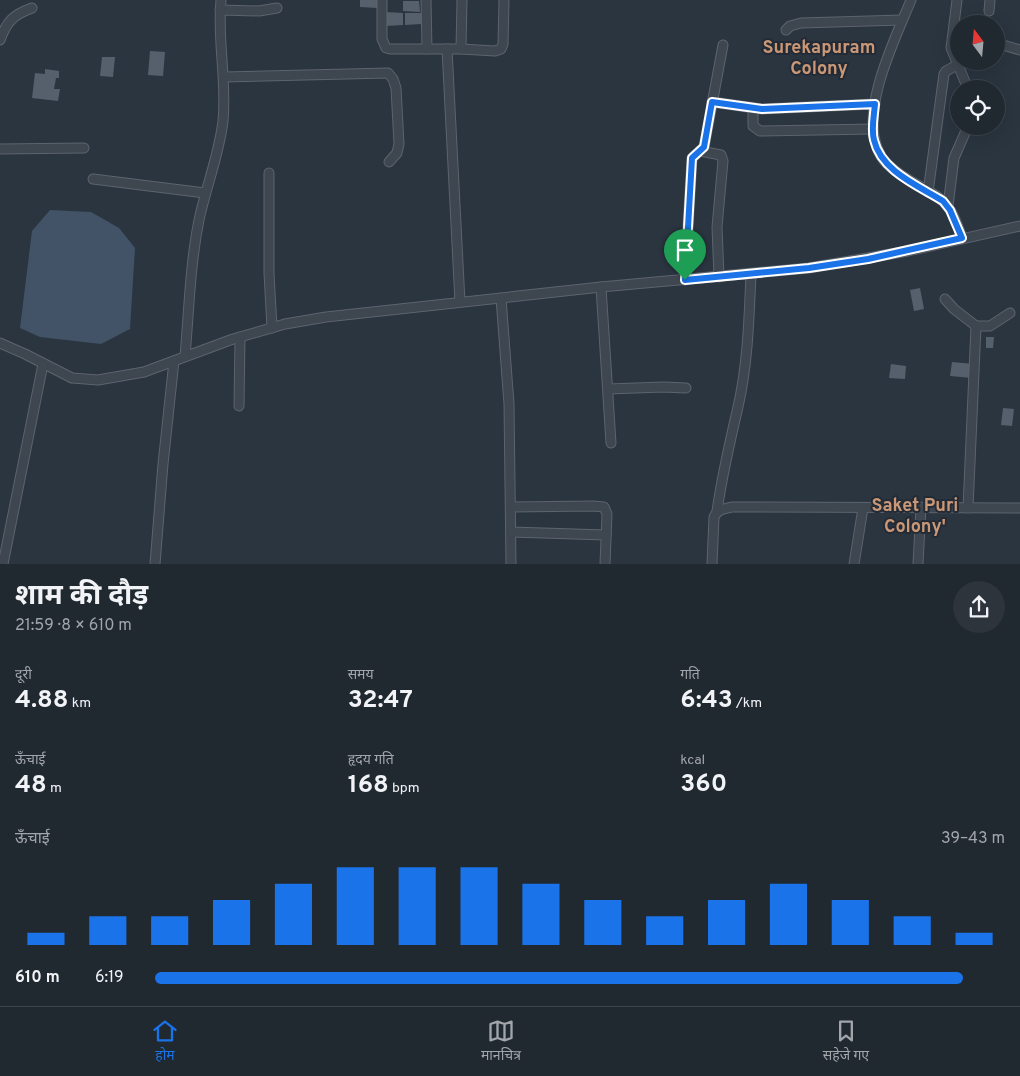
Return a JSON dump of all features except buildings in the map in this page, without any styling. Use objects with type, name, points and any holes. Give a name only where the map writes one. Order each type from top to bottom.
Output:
[{"type":"street","points":[[185,356],[196,243],[205,193],[221,135],[224,77],[220,38],[221,0]]},
{"type":"street","points":[[382,0],[382,40],[384,46],[390,49],[495,51],[501,49],[504,44],[504,0]]},
{"type":"street","points":[[426,0],[427,49]]},
{"type":"street","points":[[461,49],[462,0]]},
{"type":"street","points":[[911,0],[878,83],[873,129],[874,140],[878,151],[888,166],[948,206]]},
{"type":"street","points":[[957,0],[957,15]]},
{"type":"street","points":[[990,0],[990,11]]},
{"type":"street","points":[[0,40],[4,28],[12,18],[32,8]]},
{"type":"street","points":[[220,10],[259,11],[277,8]]},
{"type":"street","points":[[786,30],[790,26],[801,22],[902,20]]},
{"type":"street","points":[[685,280],[692,158],[695,153],[704,147],[723,45]]},
{"type":"street","points":[[1005,46],[1020,50]]},
{"type":"street","points":[[448,50],[460,302]]},
{"type":"street","points":[[928,192],[944,74],[950,69]]},
{"type":"street","points":[[224,77],[388,73],[394,79],[396,88],[399,144],[397,153],[389,162]]},
{"type":"street","points":[[712,102],[753,108],[875,104]]},
{"type":"street","points":[[753,108],[753,126],[760,131],[873,129]]},
{"type":"street","points":[[962,238],[948,206],[954,158],[964,135]]},
{"type":"street","points":[[0,149],[84,148]]},
{"type":"street","points":[[700,151],[721,155],[723,161],[717,227],[719,277]]},
{"type":"street","points":[[269,173],[269,273],[272,328]]},
{"type":"street","points":[[93,179],[205,193]]},
{"type":"street","points":[[0,343],[72,378],[98,380],[144,372],[240,337],[272,328],[326,317],[601,287],[809,268],[868,259],[1020,226]]},
{"type":"street","points":[[712,564],[712,528],[738,406],[748,345],[751,274]]},
{"type":"street","points":[[601,287],[611,443]]},
{"type":"street","points":[[501,298],[509,404],[511,564]]},
{"type":"street","points":[[945,299],[954,309],[976,326],[990,326],[1010,313]]},
{"type":"street","points":[[968,508],[976,326]]},
{"type":"street","points":[[239,406],[240,337]]},
{"type":"street","points":[[155,564],[174,361]]},
{"type":"street","points":[[3,564],[44,364]]},
{"type":"street","points":[[608,389],[686,388]]},
{"type":"street","points":[[511,507],[604,507],[607,514],[605,564]]},
{"type":"street","points":[[717,511],[732,507],[1020,508]]},
{"type":"street","points":[[918,564],[921,507]]},
{"type":"street","points":[[854,564],[863,508]]},
{"type":"street","points":[[511,532],[606,534]]},
{"type":"water","points":[[50,210],[91,212],[119,228],[135,248],[130,329],[101,344],[40,337],[20,328],[32,231]]},
{"type":"district","name":"Surekapuram Colony","points":[[819,58]]},
{"type":"district","name":"Saket Puri Colony'","points":[[915,516]]},
{"type":"route","points":[[712,102],[762,109],[875,104],[874,140],[882,159],[888,166],[943,201],[948,206],[962,238],[868,259],[809,268],[685,280],[692,158],[695,153],[704,147],[712,102]]}]
